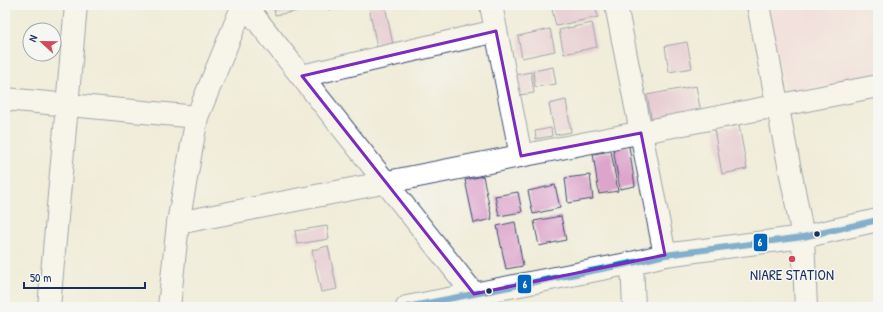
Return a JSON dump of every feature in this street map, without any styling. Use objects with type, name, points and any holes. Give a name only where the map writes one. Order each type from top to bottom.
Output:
[{"type":"street","points":[[49,307],[76,5]]},
{"type":"street","points":[[169,307],[178,224],[197,117],[244,5],[474,294]]},
{"type":"street","points":[[491,5],[521,156]]},
{"type":"street","points":[[616,5],[665,254]]},
{"type":"street","points":[[758,5],[803,237],[806,307]]},
{"type":"street","points":[[302,76],[496,31]]},
{"type":"street","points":[[178,224],[878,86]]},
{"type":"street","points":[[5,99],[197,117]]},
{"type":"street","points":[[419,306],[632,263],[665,254],[803,237],[878,220]]},
{"type":"street","points":[[632,263],[634,307]]},
{"type":"highlighted area","points":[[496,31],[521,156],[641,133],[665,255],[474,294],[302,76]]},
{"type":"shaded area","points":[[768,5],[878,5],[878,77],[785,92]]},
{"type":"building","points":[[274,5],[323,5],[323,7],[275,15]]},
{"type":"building","points":[[327,5],[344,5],[345,7],[328,10]]},
{"type":"building","points":[[385,5],[393,45],[377,48],[369,7]]},
{"type":"building","points":[[551,5],[595,5],[598,17],[556,26]]},
{"type":"building","points":[[592,23],[597,47],[564,54],[559,30]]},
{"type":"building","points":[[550,29],[555,51],[522,58],[518,36]]},
{"type":"building","points":[[687,42],[692,68],[669,72],[665,46]]},
{"type":"building","points":[[553,67],[556,84],[535,87],[533,71]]},
{"type":"building","points":[[531,72],[534,93],[518,95],[515,75]]},
{"type":"building","points":[[696,86],[701,113],[652,122],[647,95]]},
{"type":"building","points":[[566,100],[571,132],[555,135],[549,104]]},
{"type":"building","points":[[739,125],[747,169],[722,174],[714,129]]},
{"type":"building","points":[[551,128],[552,136],[536,139],[535,131]]},
{"type":"building","points":[[629,146],[635,186],[620,189],[613,148]]},
{"type":"building","points":[[611,151],[618,191],[599,194],[593,154]]},
{"type":"building","points":[[590,175],[593,199],[568,203],[565,178]]},
{"type":"building","points":[[483,176],[492,219],[474,223],[465,180]]},
{"type":"building","points":[[555,185],[560,208],[533,214],[528,191]]},
{"type":"building","points":[[518,192],[522,212],[499,216],[495,196]]},
{"type":"building","points":[[561,216],[566,240],[539,246],[534,221]]},
{"type":"building","points":[[515,222],[523,266],[506,269],[497,226]]},
{"type":"building","points":[[327,226],[329,239],[297,244],[295,231]]},
{"type":"building","points":[[328,246],[337,289],[321,292],[312,250]]},
{"type":"transit line","name":"6","points":[[407,307],[632,263],[665,255],[803,237],[878,220]]},
{"type":"place","name":"NIARE STATION","points":[[792,259]]}]
